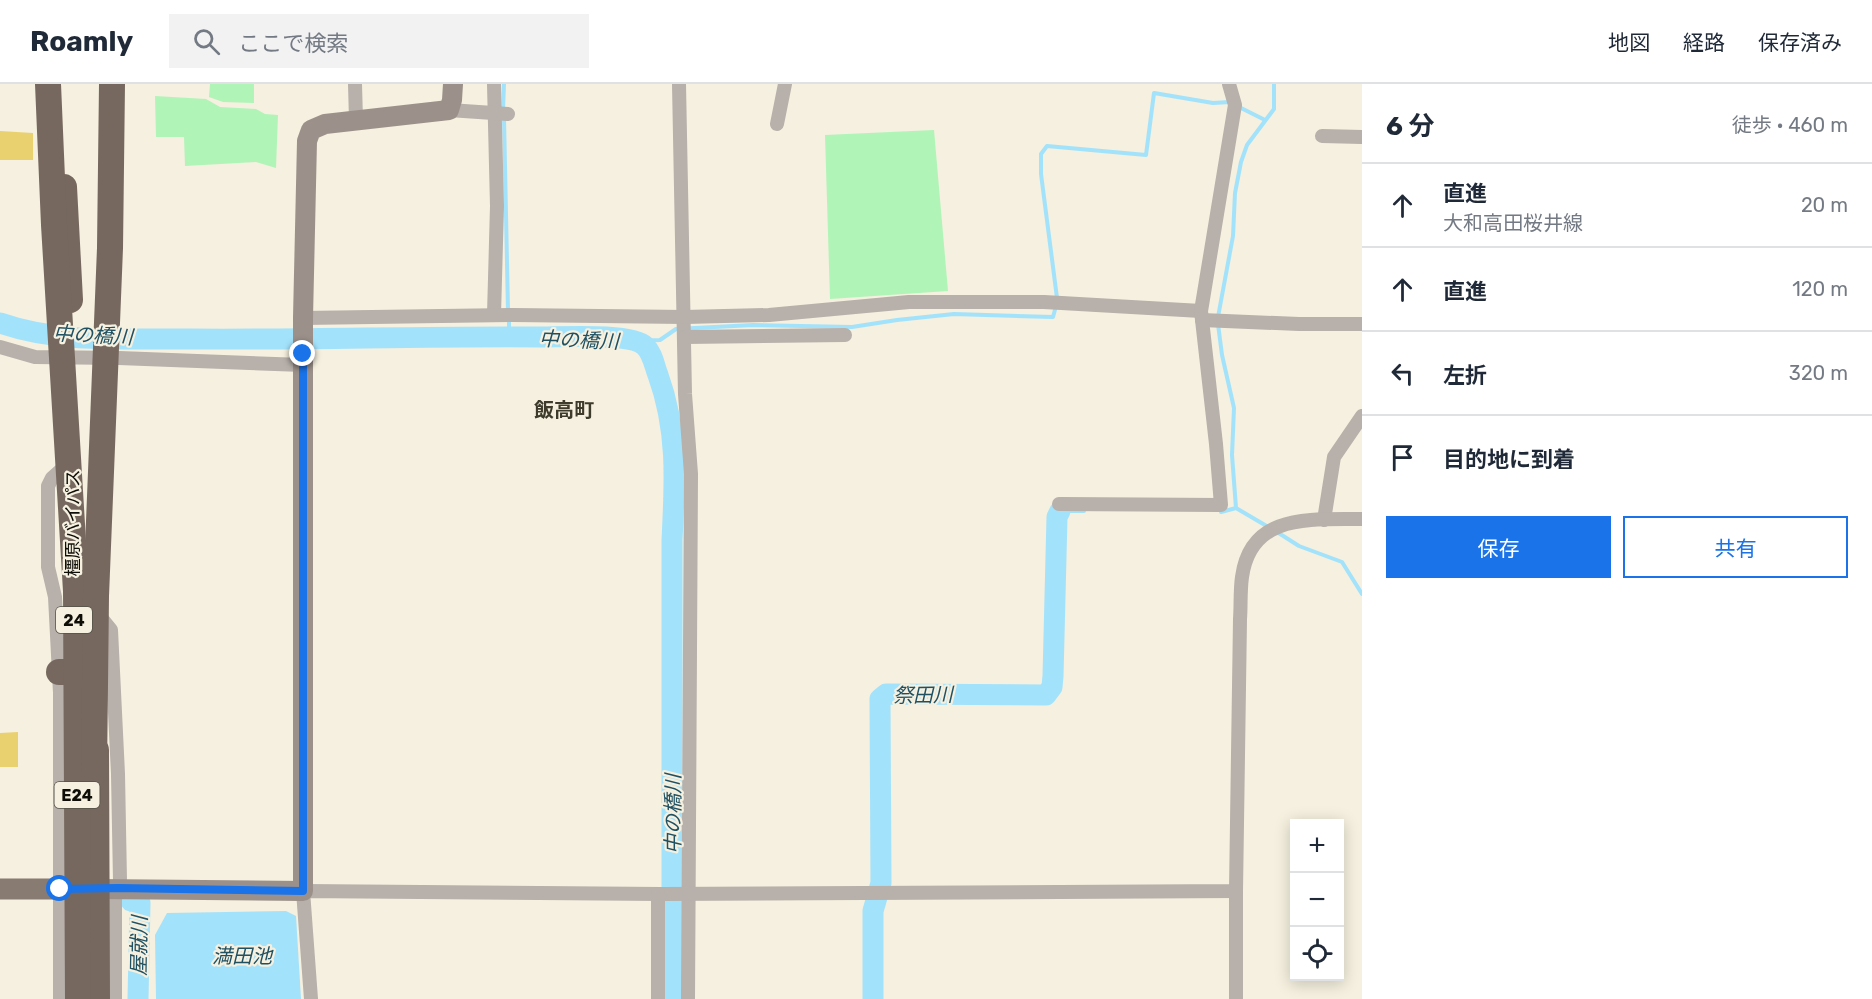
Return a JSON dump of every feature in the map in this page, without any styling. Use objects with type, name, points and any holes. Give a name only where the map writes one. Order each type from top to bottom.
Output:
[{"type":"highway","name":"E24","points":[[48,84],[55,248],[89,599],[96,999]]},
{"type":"highway","name":"橿原バイパス","points":[[57,84],[69,245],[83,345],[89,599],[87,889],[77,999]]},
{"type":"highway","name":"橿原バイパス","points":[[96,999],[87,889],[67,831],[66,672],[73,460],[104,84]]},
{"type":"highway","name":"E24","points":[[77,999],[89,599],[110,260],[112,84]]},
{"type":"main road","points":[[0,889],[87,889]]},
{"type":"street","points":[[355,84],[356,120]]},
{"type":"street","points":[[449,110],[453,84]]},
{"type":"street","points":[[494,84],[500,113],[497,206],[502,315]]},
{"type":"street","points":[[679,84],[685,394],[691,474],[688,999]]},
{"type":"street","points":[[777,124],[784,84]]},
{"type":"street","points":[[1059,504],[1221,505],[1202,315],[1235,105],[1229,84]]},
{"type":"street","points":[[311,999],[303,891],[303,325],[307,141],[311,130],[325,124],[449,110],[500,113]]},
{"type":"street","points":[[1322,136],[1362,137]]},
{"type":"street","points":[[303,325],[502,315],[685,328],[769,325],[920,302],[1044,302],[1299,324],[1362,324]]},
{"type":"street","points":[[685,328],[769,325],[845,335]]},
{"type":"street","points":[[0,346],[35,357],[83,345],[303,359]]},
{"type":"street","points":[[1324,520],[1335,457],[1362,416]]},
{"type":"street","points":[[1236,999],[1242,576],[1254,544],[1266,532],[1281,525],[1324,520],[1362,519]]},
{"type":"street","points":[[87,889],[659,894],[1236,891]]},
{"type":"street","points":[[60,999],[87,889]]},
{"type":"street","points":[[87,889],[115,896],[115,999]]},
{"type":"street","points":[[658,999],[659,894]]},
{"type":"green space","points":[[210,84],[254,84],[254,103],[223,102],[209,97]]},
{"type":"green space","points":[[155,96],[206,99],[220,107],[256,109],[265,114],[278,115],[276,168],[256,162],[185,166],[184,137],[156,137]]},
{"type":"green space","points":[[934,130],[948,291],[830,299],[825,135]]},
{"type":"water","name":"満田池","points":[[286,911],[296,916],[301,999],[156,999],[155,935],[167,913]]},
{"type":"building","points":[[0,131],[33,133],[33,160],[0,160]]},
{"type":"building","points":[[18,732],[18,767],[0,767],[0,733]]},
{"type":"waterway","points":[[503,110],[504,84]]},
{"type":"waterway","points":[[1218,317],[1233,236],[1235,193],[1241,162],[1247,145],[1274,109],[1274,84]]},
{"type":"waterway","points":[[1057,298],[1041,174],[1041,154],[1047,146],[1146,155],[1154,93],[1213,103],[1230,102]]},
{"type":"waterway","points":[[1239,107],[1265,120]]},
{"type":"waterway","points":[[504,118],[508,311]]},
{"type":"waterway","points":[[637,341],[660,340],[676,329],[753,325],[852,327],[954,314],[1053,317],[1056,306]]},
{"type":"waterway","points":[[509,319],[509,336]]},
{"type":"waterway","name":"中の橋川","points":[[0,323],[46,334],[93,339],[612,337],[638,342],[648,349],[669,416],[674,456],[672,999]]},
{"type":"waterway","points":[[1218,324],[1222,355],[1234,408],[1232,455],[1236,508]]},
{"type":"waterway","points":[[1221,512],[1236,508],[1270,528]]},
{"type":"waterway","points":[[1060,511],[1084,511]]},
{"type":"waterway","name":"祭田川","points":[[873,999],[873,911],[881,883],[880,699],[886,694],[1046,695],[1052,687],[1053,676],[1057,517],[1060,511]]},
{"type":"waterway","points":[[1277,532],[1299,546],[1342,562],[1362,594]]},
{"type":"waterway","name":"屋就川","points":[[131,901],[140,903],[138,999]]},
{"type":"district","name":"飯高町","points":[[564,410]]},
{"type":"route","points":[[60,889],[303,891],[303,354]]}]
